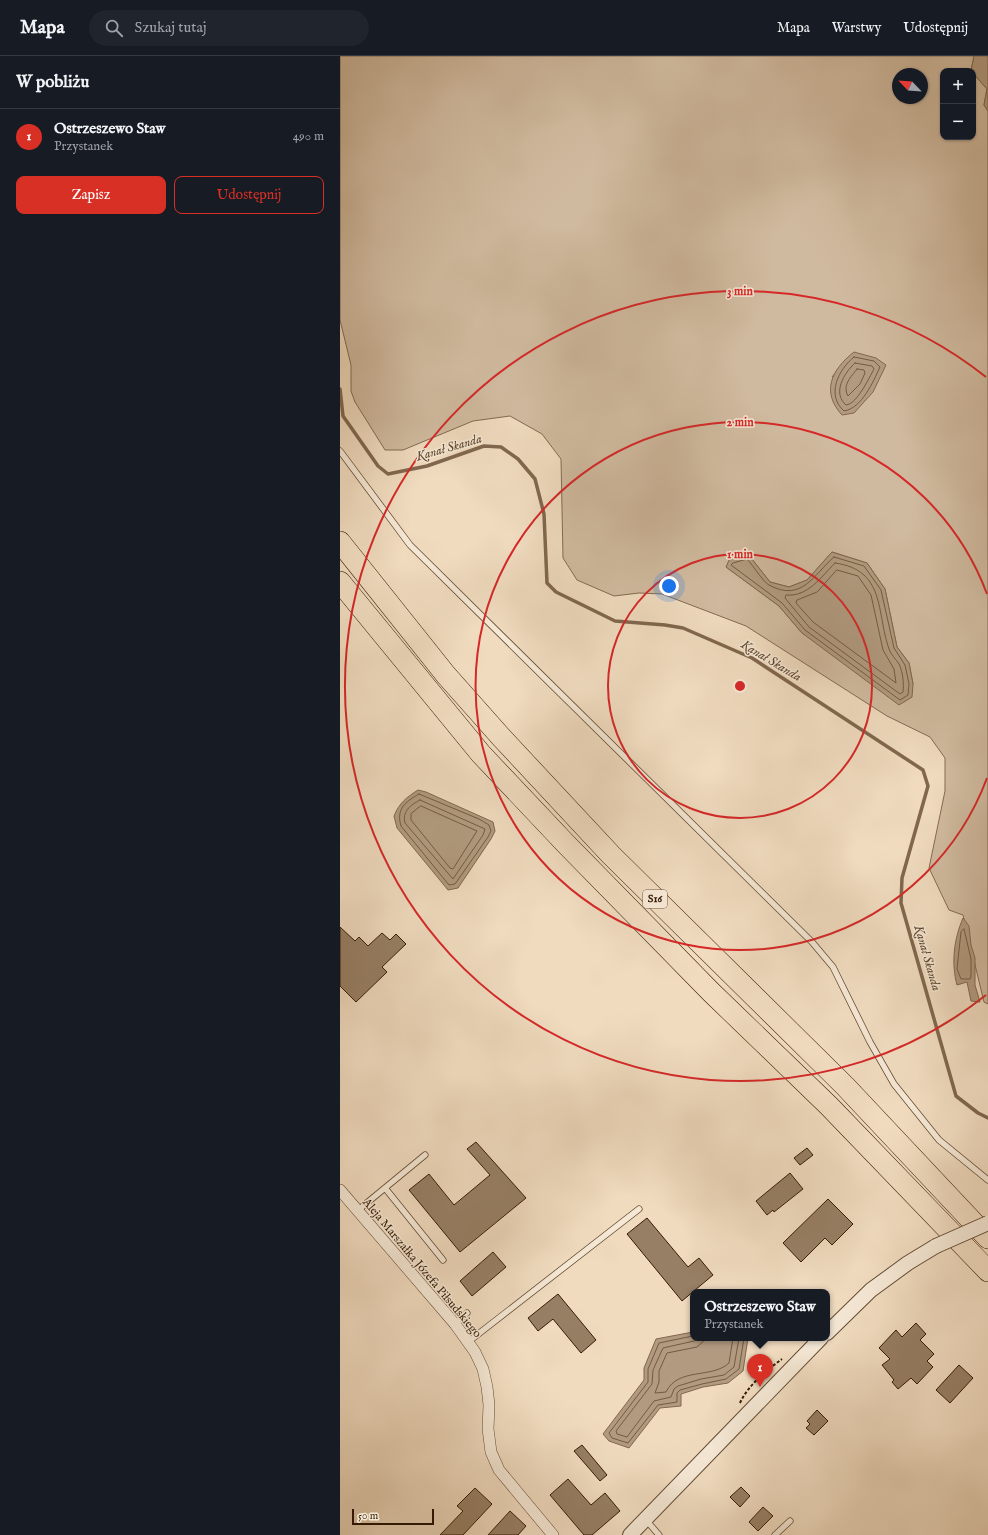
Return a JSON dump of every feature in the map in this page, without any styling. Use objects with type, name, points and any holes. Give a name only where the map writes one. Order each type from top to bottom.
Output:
[{"type":"highway","name":"S16","points":[[340,542],[446,674],[517,754],[611,855],[845,1086],[988,1238]]},
{"type":"highway","name":"S16","points":[[340,582],[481,754],[705,987],[829,1106],[988,1271]]},
{"type":"street","name":"Aleja Marszałka Józefa Piłsudskiego","points":[[340,1190],[455,1324],[468,1342],[483,1369],[489,1405],[488,1429],[491,1452],[499,1470],[553,1535]]},
{"type":"street","points":[[830,1329],[871,1290],[908,1263],[967,1230],[988,1222]]},
{"type":"street","points":[[630,1535],[818,1341]]},
{"type":"lane","points":[[340,451],[410,545],[812,942],[833,967],[870,1042],[894,1084],[939,1140],[988,1180]]},
{"type":"lane","points":[[357,1211],[425,1155]]},
{"type":"lane","points":[[385,1188],[443,1260]]},
{"type":"lane","points":[[468,1342],[639,1209]]},
{"type":"lane","points":[[455,1324],[467,1313]]},
{"type":"lane","points":[[645,1520],[659,1535]]},
{"type":"lane","points":[[775,1535],[790,1521]]},
{"type":"shaded area","points":[[340,56],[974,56],[972,68],[940,68],[940,140],[976,140],[976,76],[987,89],[984,105],[988,111],[988,1004],[984,1002],[963,915],[949,910],[929,868],[945,791],[945,758],[930,737],[887,716],[746,626],[662,594],[639,593],[614,596],[577,580],[563,558],[561,459],[542,434],[510,416],[473,421],[403,450],[385,450],[355,402],[351,391],[351,365],[340,320]],"holes":[[[847,358],[885,365],[832,377]],[[832,552],[867,563],[885,589],[897,647],[909,663],[913,684],[802,633],[779,606],[726,567],[748,554],[770,582],[789,587],[807,580]]]},
{"type":"water","points":[[974,56],[988,56],[988,111],[984,105],[987,89],[976,77],[976,68],[972,68]]},
{"type":"water","points":[[854,352],[876,358],[886,365],[873,392],[854,413],[842,415],[832,398],[832,382],[839,366]]},
{"type":"water","points":[[832,552],[867,563],[885,589],[897,647],[909,663],[913,684],[912,697],[899,705],[802,633],[779,606],[726,567],[729,560],[748,554],[770,582],[789,587],[807,580]]},
{"type":"water","points":[[418,790],[426,792],[493,822],[495,831],[491,839],[458,888],[448,890],[397,828],[394,816],[398,807],[410,795]]},
{"type":"water","points":[[963,918],[969,926],[971,945],[975,958],[975,985],[980,1002],[971,1001],[967,982],[957,985],[955,977],[954,951],[957,934]]},
{"type":"water","points":[[690,1333],[690,1341],[748,1341],[743,1371],[728,1383],[703,1387],[681,1394],[681,1406],[660,1408],[629,1448],[609,1441],[603,1434],[644,1380],[644,1368],[656,1339]]},
{"type":"building","points":[[340,927],[355,941],[359,937],[368,946],[382,933],[390,940],[396,934],[406,944],[382,967],[387,972],[356,1002],[340,986]]},
{"type":"building","points":[[476,1142],[526,1198],[460,1252],[409,1190],[429,1174],[454,1205],[490,1175],[467,1149]]},
{"type":"building","points":[[807,1148],[813,1155],[800,1165],[794,1158]]},
{"type":"building","points":[[790,1173],[803,1189],[774,1212],[773,1210],[767,1215],[756,1201]]},
{"type":"building","points":[[828,1199],[853,1224],[832,1245],[825,1238],[801,1262],[783,1243]]},
{"type":"building","points":[[647,1218],[688,1267],[699,1258],[713,1275],[696,1289],[690,1289],[690,1294],[682,1301],[627,1234]]},
{"type":"building","points":[[493,1252],[506,1267],[472,1296],[460,1281]]},
{"type":"building","points":[[558,1294],[596,1340],[581,1353],[553,1319],[538,1331],[528,1318]]},
{"type":"building","points":[[916,1323],[926,1334],[920,1340],[934,1354],[927,1361],[933,1367],[917,1384],[911,1378],[898,1389],[892,1382],[894,1380],[882,1365],[890,1359],[879,1348],[896,1330],[902,1337]]},
{"type":"building","points":[[959,1365],[973,1378],[950,1403],[936,1390]]},
{"type":"building","points":[[817,1410],[828,1421],[814,1435],[806,1428],[810,1424],[807,1421]]},
{"type":"building","points":[[582,1445],[607,1475],[600,1481],[574,1451]]},
{"type":"building","points":[[568,1479],[591,1505],[605,1493],[620,1511],[592,1535],[584,1535],[550,1495]]},
{"type":"building","points":[[741,1487],[750,1496],[740,1507],[730,1497]]},
{"type":"building","points":[[475,1488],[492,1504],[463,1535],[440,1535],[463,1511],[457,1506]]},
{"type":"building","points":[[763,1507],[773,1516],[758,1531],[749,1522]]},
{"type":"building","points":[[510,1511],[526,1526],[518,1535],[488,1535]]},
{"type":"waterway","name":"Kanał Skanda","points":[[340,389],[343,416],[378,466],[388,474],[427,466],[484,446],[501,447],[518,459],[535,479],[544,514],[547,583],[556,592],[615,621],[683,628],[752,658],[923,770],[928,786],[902,878],[901,903],[956,1096],[978,1113],[988,1118]]},
{"type":"place","name":"Ostrzeszewo Staw","points":[[760,1387]]}]
